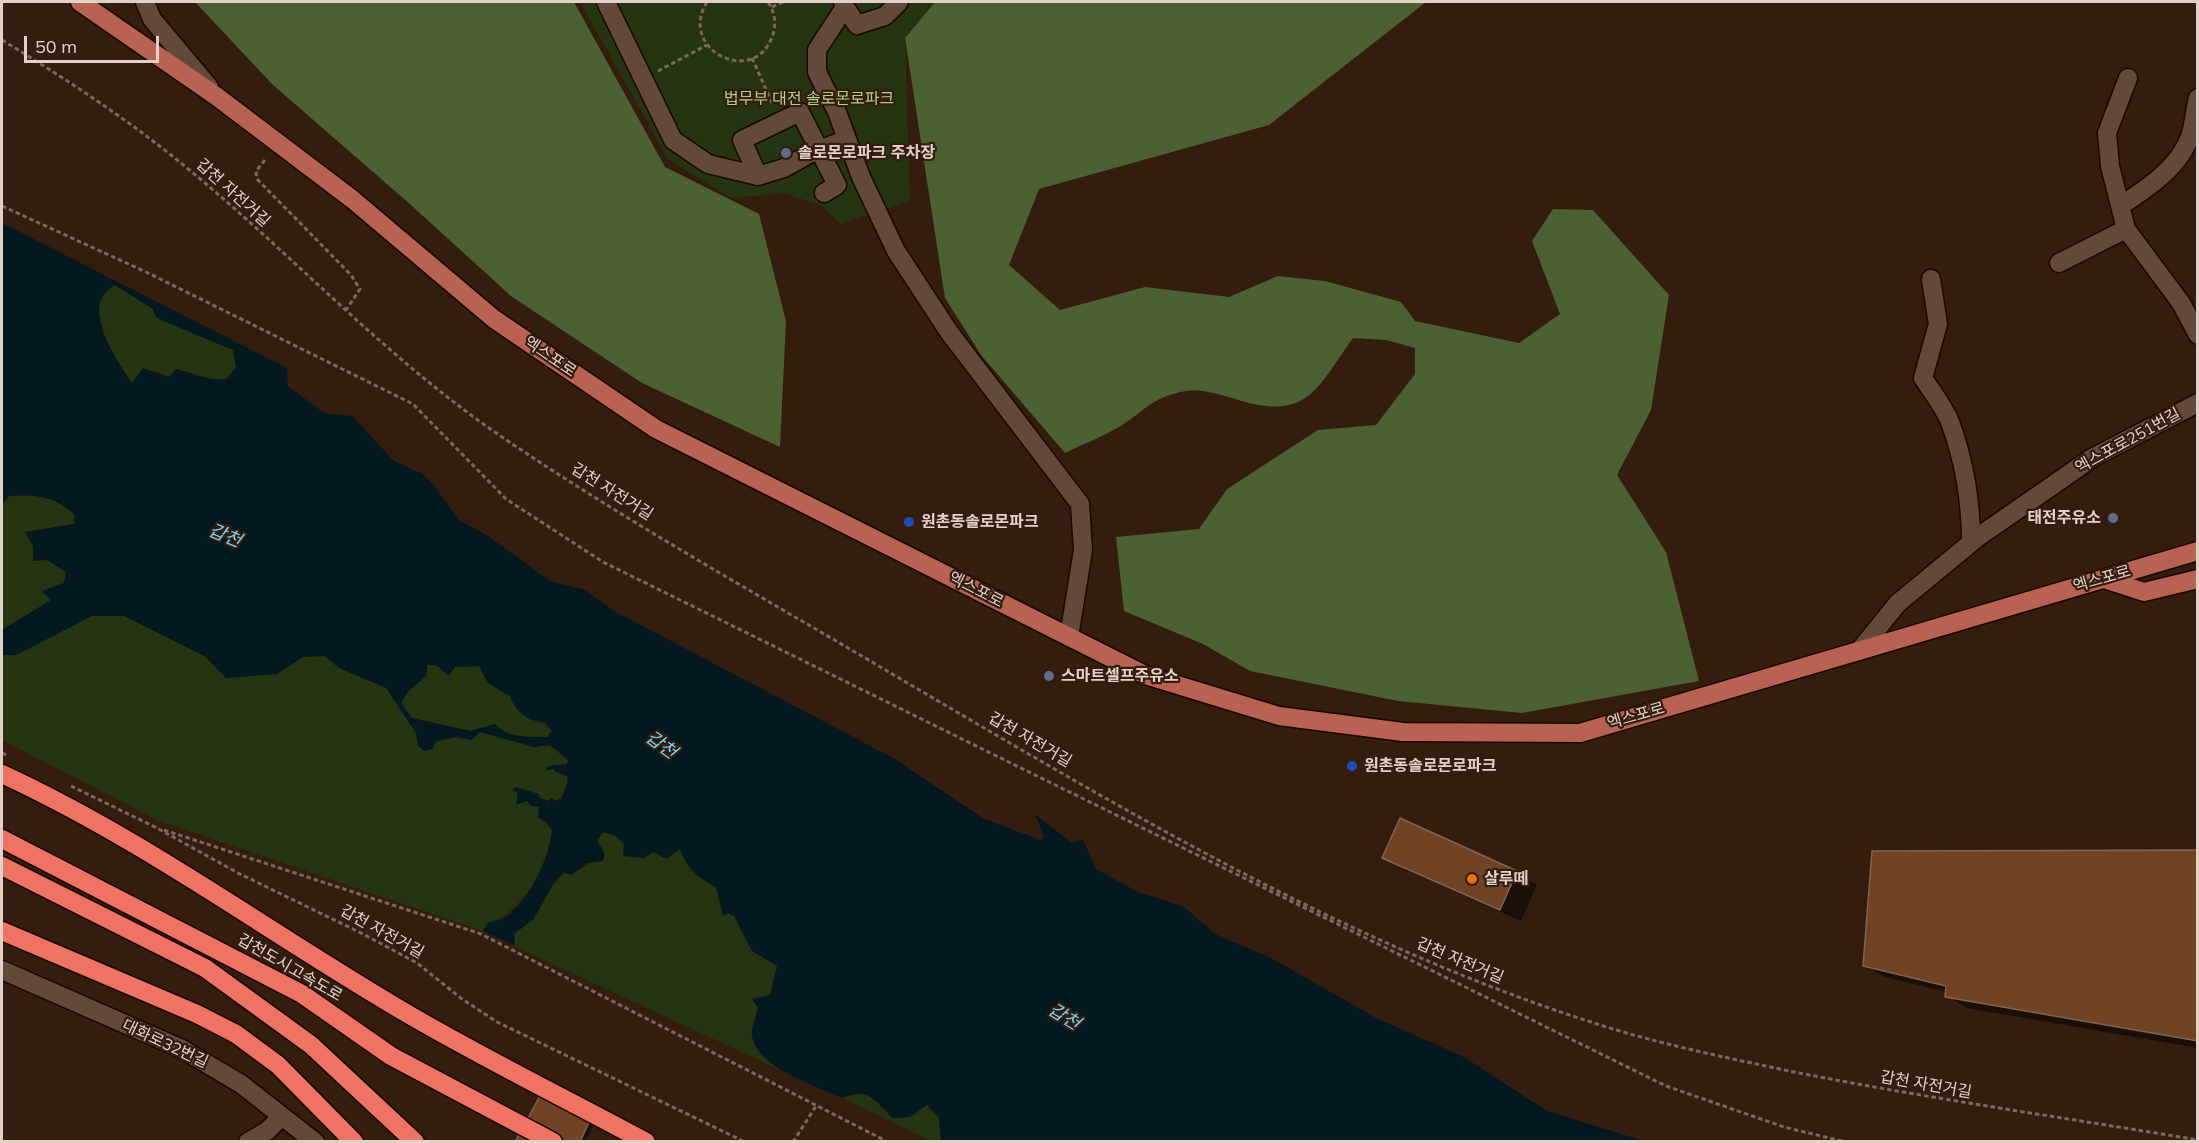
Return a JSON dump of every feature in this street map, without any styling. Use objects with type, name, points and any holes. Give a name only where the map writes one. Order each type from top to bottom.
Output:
[{"type":"highway","points":[[2,774],[51,797],[174,866],[414,1018],[646,1142]]},
{"type":"highway","name":"갑천도시고속도로","points":[[2,839],[302,994],[391,1056],[552,1142]]},
{"type":"highway","points":[[2,866],[205,968],[310,1045],[415,1142]]},
{"type":"highway","points":[[2,931],[197,1014],[236,1034],[278,1065],[354,1142]]},
{"type":"main road","name":"엑스포로","points":[[80,2],[216,96],[352,198],[494,319],[656,429],[1145,675],[1279,716],[1403,732],[1580,733],[2198,551]]},
{"type":"main road","points":[[2104,579],[2144,592],[2198,579]]},
{"type":"street","points":[[145,2],[152,19],[216,96]]},
{"type":"street","points":[[606,2],[673,140],[708,164],[758,176],[784,168],[847,139]]},
{"type":"street","points":[[899,2],[885,16],[857,25],[844,4],[817,50],[817,72],[861,177],[896,251],[949,332],[1080,504],[1083,550],[1069,636]]},
{"type":"street","points":[[2128,78],[2107,133],[2110,166],[2126,229],[2181,303],[2198,335]]},
{"type":"street","points":[[2120,206],[2147,188],[2179,158],[2191,134],[2198,98]]},
{"type":"street","points":[[758,176],[742,140],[800,112],[837,185],[824,193]]},
{"type":"street","points":[[2059,263],[2126,229]]},
{"type":"street","points":[[1931,279],[1938,324],[1923,378],[1950,421],[1964,474],[1971,518],[1971,543]]},
{"type":"street","name":"엑스포로251번길","points":[[1859,651],[1899,603],[1971,543],[2092,458],[2198,403]]},
{"type":"street","name":"대화로32번길","points":[[2,969],[182,1049],[241,1084],[315,1142]]},
{"type":"street","points":[[248,1142],[267,1131],[282,1116]]},
{"type":"path","points":[[707,2],[700,21],[707,45],[727,60],[739,61],[752,58],[770,43],[775,25],[772,7],[768,2]]},
{"type":"path","points":[[772,7],[783,2]]},
{"type":"path","name":"갑천 자전거길","points":[[2,40],[98,101],[187,167],[446,397],[503,438],[616,510],[1182,842],[1260,883],[1457,975],[1601,1026],[1731,1059],[1914,1096],[2198,1140]]},
{"type":"path","points":[[643,79],[707,45]]},
{"type":"path","points":[[752,58],[772,103]]},
{"type":"path","points":[[265,160],[256,171],[257,179],[351,275],[360,289],[346,310]]},
{"type":"path","points":[[2,206],[146,272],[413,404],[506,499],[603,562],[1666,1086],[1784,1127],[1846,1142]]},
{"type":"path","points":[[2,753],[12,758]]},
{"type":"path","name":"갑천 자전거길","points":[[64,783],[157,828],[238,873],[417,963],[497,1022],[745,1142]]},
{"type":"path","points":[[157,828],[481,934],[888,1142]]},
{"type":"path","points":[[793,1142],[816,1106]]},
{"type":"green space","points":[[195,2],[574,2],[665,167],[759,214],[786,321],[780,447],[642,383],[511,296],[272,84]]},
{"type":"green space","name":"법무부 대전 솔로몬로파크","points":[[580,2],[935,2],[905,38],[910,201],[841,224],[822,206],[784,193],[731,198],[668,159]]},
{"type":"green space","points":[[935,2],[1426,2],[1269,125],[1039,189],[1009,265],[1060,310],[1145,287],[1229,297],[1278,276],[1325,281],[1401,302],[1415,321],[1519,343],[1560,314],[1532,241],[1553,209],[1593,210],[1669,295],[1651,410],[1617,475],[1666,552],[1699,681],[1522,713],[1398,701],[1250,671],[1203,644],[1124,611],[1116,537],[1199,529],[1227,489],[1318,430],[1376,425],[1415,374],[1415,348],[1386,340],[1353,338],[1318,386],[1307,397],[1294,404],[1259,405],[1211,392],[1186,391],[1156,401],[1119,427],[1065,453],[981,355],[945,298],[905,38]]},
{"type":"green space","points":[[114,285],[152,308],[158,318],[233,350],[236,368],[226,379],[211,379],[176,369],[169,377],[156,371],[132,384],[106,342],[98,306],[108,289]]},
{"type":"green space","points":[[36,494],[60,501],[74,514],[75,524],[25,532],[47,560],[66,572],[64,583],[43,591],[52,600],[2,630],[2,505],[9,496]]},
{"type":"green space","points":[[92,616],[124,616],[206,657],[226,678],[277,674],[303,657],[325,656],[339,668],[386,687],[416,733],[418,746],[456,737],[461,739],[484,732],[534,747],[550,745],[568,760],[567,764],[553,765],[546,770],[553,768],[567,776],[568,782],[561,799],[548,801],[512,790],[518,793],[517,804],[527,801],[539,807],[541,821],[546,822],[552,830],[545,858],[532,886],[513,909],[488,923],[483,931],[159,821],[2,740],[2,655],[16,655]]},
{"type":"green space","points":[[427,665],[479,666],[488,683],[510,696],[552,730],[547,737],[526,737],[506,732],[495,724],[470,731],[412,718],[401,703],[408,692],[427,675]]},
{"type":"green space","points":[[603,832],[616,836],[625,845],[624,856],[654,852],[666,859],[680,849],[699,877],[716,887],[723,915],[728,913],[734,916],[752,951],[777,966],[770,995],[758,1008],[752,1034],[756,1047],[780,1070],[514,946],[515,933],[532,918],[557,880],[565,872],[571,875],[605,854],[597,841]]},
{"type":"green space","points":[[855,1092],[867,1094],[894,1118],[910,1117],[927,1105],[939,1117],[941,1141],[932,1141],[842,1098]]},
{"type":"water","name":"갑천","points":[[2,223],[287,368],[288,386],[324,413],[352,416],[394,461],[421,473],[433,484],[459,520],[485,534],[550,581],[585,590],[616,612],[895,759],[984,819],[1041,840],[1044,837],[1035,814],[1072,843],[1083,840],[1096,869],[1138,892],[1184,907],[1215,934],[1271,958],[1376,1018],[1464,1057],[1547,1111],[1644,1141],[941,1141],[939,1117],[927,1105],[910,1117],[893,1118],[870,1097],[859,1094],[842,1098],[789,1074],[764,1057],[756,1047],[752,1036],[758,1008],[752,999],[770,995],[777,966],[752,951],[734,916],[728,913],[723,916],[716,887],[694,872],[680,849],[666,859],[654,852],[643,858],[623,856],[624,845],[616,836],[603,832],[597,841],[605,854],[603,861],[587,863],[571,875],[564,872],[553,884],[533,920],[515,933],[514,945],[483,931],[488,923],[506,917],[515,909],[531,889],[543,865],[552,830],[538,817],[539,807],[531,806],[527,801],[516,805],[518,793],[512,790],[515,787],[539,794],[540,798],[548,801],[552,798],[555,801],[561,799],[568,782],[567,776],[553,769],[545,770],[548,766],[567,764],[568,760],[550,745],[534,747],[480,732],[472,740],[456,737],[436,741],[433,749],[424,751],[418,746],[416,733],[386,688],[339,668],[325,656],[303,657],[277,674],[226,678],[206,657],[124,616],[92,616],[16,655],[2,655],[2,630],[51,600],[42,591],[64,583],[66,572],[47,560],[33,561],[33,546],[25,532],[75,524],[74,514],[52,500],[27,495],[9,496],[2,505]],"holes":[[[115,285],[152,308],[157,318],[233,350],[236,368],[226,379],[211,379],[176,369],[169,377],[143,368],[132,383],[110,347],[100,319],[100,306],[104,294]],[[427,665],[436,665],[449,676],[455,667],[479,666],[488,683],[510,696],[523,715],[545,722],[552,731],[547,737],[526,737],[505,732],[495,724],[470,731],[412,718],[401,703],[408,692],[427,675]]]},
{"type":"building","points":[[1400,818],[1517,871],[1500,910],[1382,858]]},
{"type":"building","points":[[2198,850],[2198,1041],[1945,997],[1946,986],[1863,966],[1872,851]]},
{"type":"building","points":[[541,1094],[590,1120],[580,1142],[515,1142]]},
{"type":"place","name":"솔로몬로파크 주차장","points":[[786,153]]},
{"type":"place","name":"태전주유소","points":[[2113,518]]},
{"type":"place","name":"원촌동솔로몬파크","points":[[909,522]]},
{"type":"place","name":"스마트셀프주유소","points":[[1049,676]]},
{"type":"place","name":"원촌동솔로몬로파크","points":[[1352,766]]},
{"type":"place","name":"살루떼","points":[[1472,879]]}]
